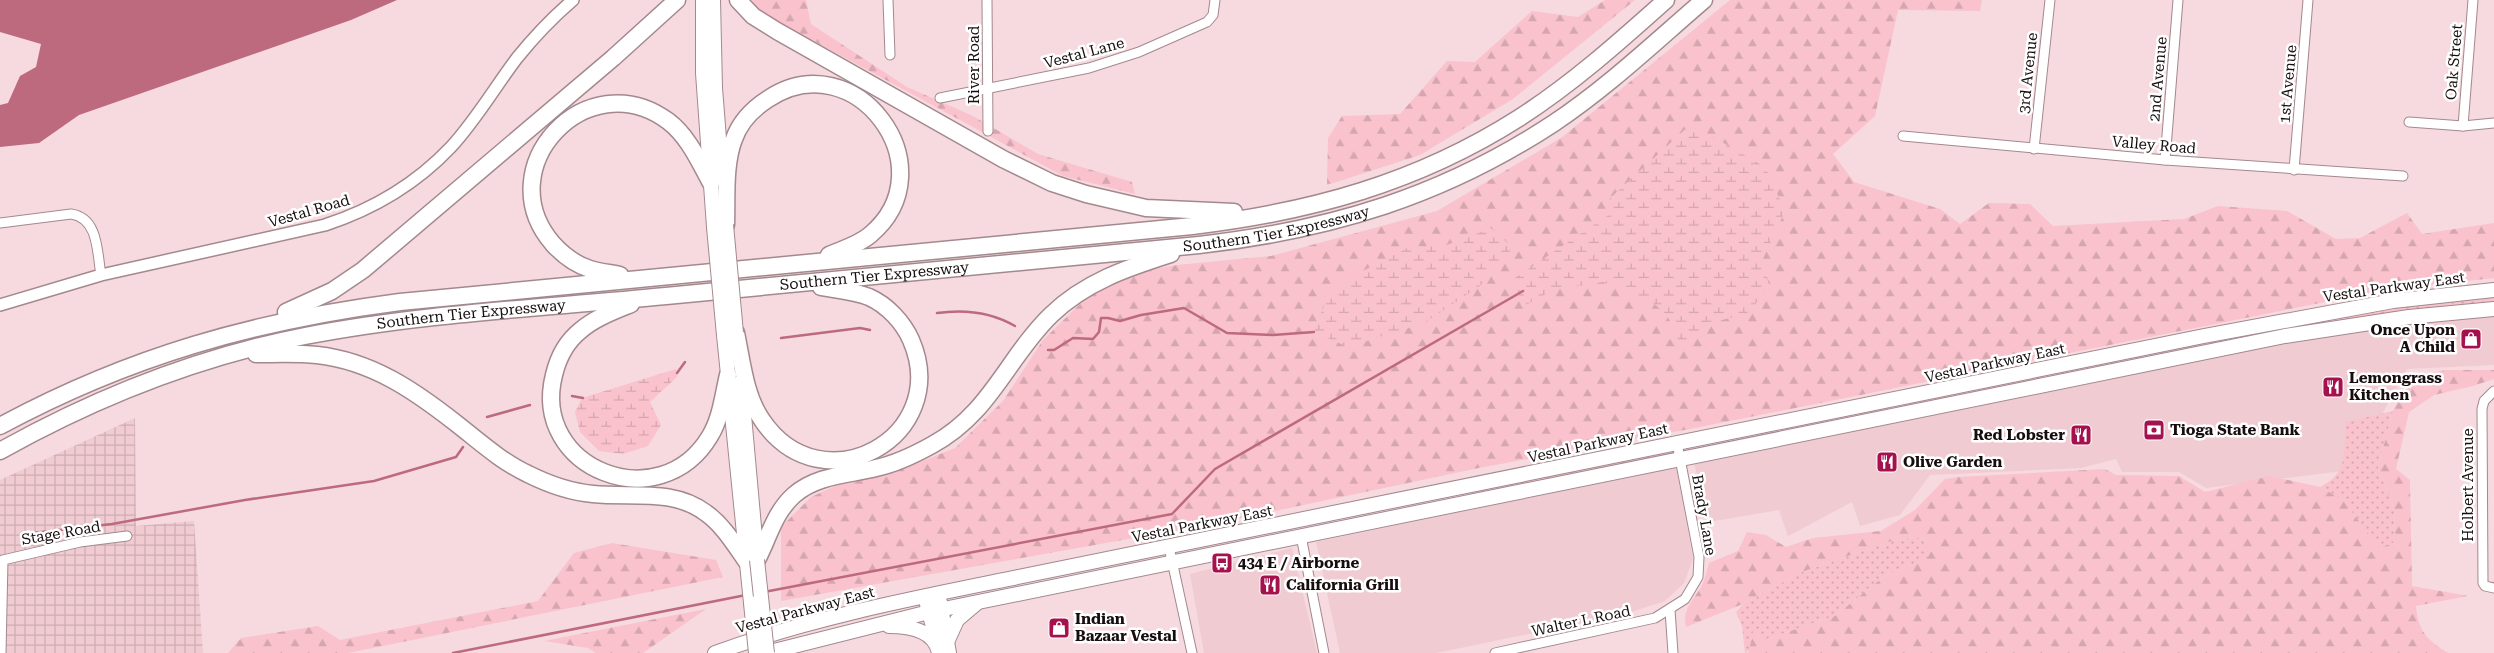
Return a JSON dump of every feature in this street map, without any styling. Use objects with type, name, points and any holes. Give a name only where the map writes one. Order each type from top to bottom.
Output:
[{"type":"highway","points":[[221,336],[304,306],[332,291],[364,270],[677,0]]},
{"type":"highway","points":[[738,0],[753,16],[777,30],[1003,159],[1052,183],[1086,194],[1146,208],[1192,212],[1246,212],[1306,208]]},
{"type":"highway","name":"Southern Tier Expressway","points":[[0,426],[91,382],[151,358],[221,336],[276,322],[392,303],[1192,226],[1261,218],[1306,208],[1350,196],[1417,172],[1483,140],[1520,118],[1574,79],[1666,0]]},
{"type":"highway","name":"Southern Tier Expressway","points":[[0,451],[55,422],[114,395],[181,370],[302,337],[362,326],[1199,245],[1286,233],[1343,220],[1406,199],[1468,172],[1512,148],[1575,108],[1704,0]]},
{"type":"highway","points":[[720,226],[734,138],[747,116],[776,93],[795,87],[816,85],[843,89],[859,97],[884,120],[895,141],[900,169],[897,188],[891,206],[883,221],[869,235],[853,246],[795,264]]},
{"type":"highway","points":[[642,279],[590,269],[576,263],[558,250],[547,237],[537,219],[532,202],[531,185],[535,166],[551,135],[559,126],[579,112],[599,105],[620,103],[641,107],[669,122],[684,136],[711,183]]},
{"type":"highway","points":[[232,355],[316,355],[360,365],[392,378],[410,389],[500,458],[528,474],[561,487],[590,494],[665,495],[688,501],[714,519],[752,561],[780,512],[806,486],[823,478],[885,465],[933,444],[972,416],[992,394],[1031,338],[1051,315],[1076,295],[1104,278],[1123,270],[1199,245]]},
{"type":"highway","points":[[730,334],[756,410],[777,439],[789,448],[807,457],[832,461],[861,457],[888,442],[901,429],[910,414],[917,394],[919,370],[917,353],[908,332],[888,309],[869,298],[799,284]]},
{"type":"highway","points":[[645,298],[608,314],[581,330],[566,346],[557,364],[552,382],[554,415],[561,435],[578,456],[606,473],[627,479],[648,479],[678,470],[696,456],[710,436],[719,418],[728,375]]},
{"type":"main road","points":[[703,0],[703,73],[711,183],[720,226]]},
{"type":"main road","points":[[714,0],[720,226],[752,561],[756,653]]},
{"type":"main road","name":"Vestal Parkway East","points":[[715,653],[806,623],[932,595],[2204,336],[2393,301],[2494,290]]},
{"type":"main road","name":"Vestal Parkway East","points":[[766,653],[868,626],[978,602],[1173,564],[1301,536],[2286,336],[2409,317],[2494,309]]},
{"type":"main road","points":[[730,334],[728,375],[766,653]]},
{"type":"main road","points":[[932,595],[943,650]]},
{"type":"main road","points":[[943,650],[957,620],[978,602]]},
{"type":"main road","points":[[868,626],[915,628],[923,632],[943,650]]},
{"type":"street","name":"Vestal Road","points":[[0,305],[101,275],[325,224],[355,214],[384,200],[420,176],[452,146],[525,49],[573,0]]},
{"type":"street","points":[[888,0],[890,55]]},
{"type":"street","name":"River Road","points":[[987,0],[988,131]]},
{"type":"street","name":"Vestal Lane","points":[[940,98],[1089,68],[1139,52],[1206,22],[1213,15],[1215,0]]},
{"type":"street","name":"3rd Avenue","points":[[2034,149],[2050,0]]},
{"type":"street","name":"2nd Avenue","points":[[2164,160],[2178,0]]},
{"type":"street","name":"1st Avenue","points":[[2294,170],[2308,0]]},
{"type":"street","name":"Oak Street","points":[[2463,126],[2473,0]]},
{"type":"street","points":[[2409,122],[2463,126],[2494,123]]},
{"type":"street","name":"Valley Road","points":[[1903,136],[2164,160],[2403,176]]},
{"type":"street","points":[[0,223],[72,214],[80,216],[87,220],[92,228],[101,275]]},
{"type":"street","name":"Holbert Avenue","points":[[2494,391],[2484,401],[2482,409],[2482,583],[2485,586],[2494,588]]},
{"type":"street","name":"Brady Lane","points":[[1670,610],[1685,599],[1695,586],[1699,568],[1696,537],[1677,443]]},
{"type":"street","name":"Stage Road","points":[[1,653],[3,560],[80,542],[128,536]]},
{"type":"street","points":[[1301,536],[1324,653]]},
{"type":"street","points":[[1169,547],[1192,653]]},
{"type":"street","points":[[1670,610],[1674,653]]},
{"type":"street","name":"Walter L Road","points":[[1496,653],[1628,625],[1655,618],[1670,610]]},
{"type":"shaded area","points":[[0,0],[397,0],[351,20],[79,115],[39,143],[0,147],[0,105],[8,103],[20,76],[36,67],[41,44],[0,32]]},
{"type":"shaded area","points":[[2494,315],[2494,365],[2407,369],[2351,470],[2206,488],[2179,472],[2122,472],[2116,459],[2081,468],[1930,475],[1900,515],[1860,526],[1852,502],[1788,536],[1779,510],[1709,522],[1694,463],[2104,381],[2283,342],[2443,319]]},
{"type":"shaded area","points":[[135,418],[136,526],[194,521],[203,653],[0,653],[0,480]]},
{"type":"shaded area","points":[[1676,467],[1693,559],[1684,583],[1665,601],[1622,615],[1436,653],[1340,653],[1316,542]]},
{"type":"shaded area","points":[[1292,548],[1317,653],[1204,653],[1190,574]]},
{"type":"green space","points":[[752,0],[806,0],[811,24],[907,87],[973,116],[1038,154],[1132,182],[1135,194],[1063,176],[757,10]]},
{"type":"green space","points":[[1605,0],[1635,0],[1513,99],[1420,155],[1327,185],[1328,138],[1342,116],[1400,114],[1447,61],[1475,62],[1532,11],[1578,17]]},
{"type":"green space","points":[[1730,0],[1982,0],[1980,11],[1898,10],[1875,116],[1833,154],[1854,182],[1940,209],[1960,224],[1989,203],[2030,204],[2053,226],[2184,219],[2218,206],[2287,211],[2336,239],[2360,238],[2407,213],[2422,234],[2494,223],[2494,278],[2380,291],[1690,429],[1479,468],[1218,523],[781,601],[781,527],[811,497],[842,483],[886,476],[955,448],[1003,401],[1043,340],[1084,300],[1109,283],[1148,270],[1177,265],[1271,256],[1437,211],[1561,138]]},
{"type":"green space","points":[[1691,124],[1765,167],[1785,211],[1762,261],[1770,288],[1746,314],[1706,324],[1682,348],[1667,315],[1652,302],[1603,282],[1553,290],[1526,305],[1509,282],[1610,214],[1607,201]]},
{"type":"green space","points":[[1491,228],[1513,248],[1480,286],[1424,323],[1348,347],[1314,332],[1329,292],[1357,274],[1409,247],[1444,246]]},
{"type":"green space","points":[[2494,295],[2494,301],[2335,321],[1695,450],[1842,416],[2137,355],[2352,314]]},
{"type":"green space","points":[[676,369],[677,377],[650,402],[661,425],[648,446],[623,454],[599,451],[580,432],[575,412],[582,398]]},
{"type":"green space","points":[[2445,370],[2494,370],[2494,379],[2434,395],[2409,412],[2396,469],[2410,480],[2412,586],[2468,596],[2416,606],[2419,622],[2425,634],[2434,644],[2448,653],[1746,653],[1749,652],[1753,631],[1767,639],[1835,616],[1887,574],[1928,559],[1925,539],[1913,537],[1888,542],[1799,573],[1743,604],[1686,627],[1687,610],[1702,584],[1709,563],[1738,551],[1747,532],[1766,535],[1786,547],[1813,538],[1881,531],[1915,510],[1945,479],[1959,477],[2105,469],[2116,475],[2179,476],[2205,492],[2270,476],[2320,487],[2343,500],[2379,548],[2395,542],[2394,510],[2378,467],[2393,411],[2412,379]]},
{"type":"green space","points":[[2393,411],[2378,467],[2394,510],[2395,542],[2379,549],[2343,500],[2320,487],[2336,475],[2340,468],[2345,452],[2346,422]]},
{"type":"green space","points":[[1674,449],[1675,454],[1460,498],[1488,486]]},
{"type":"green space","points":[[1913,537],[1925,539],[1929,559],[1887,574],[1835,616],[1767,639],[1745,653],[1742,626],[1736,612],[1743,604],[1799,573],[1888,542]]},
{"type":"green space","points":[[612,543],[716,560],[723,577],[348,653],[228,653],[241,638],[318,626],[340,640],[538,601],[574,553]]},
{"type":"green space","points":[[922,604],[800,634],[795,631]]},
{"type":"green space","points":[[706,609],[643,653],[596,653],[588,648],[544,641]]},
{"type":"waterway","points":[[764,592],[1172,514],[1215,469],[1523,291]]},
{"type":"waterway","points":[[1048,350],[1054,350],[1073,338],[1093,339],[1099,332],[1101,318],[1120,321],[1141,315],[1184,308],[1227,333],[1273,335],[1314,332]]},
{"type":"waterway","points":[[937,313],[958,311],[978,313],[1006,321],[1015,326]]},
{"type":"waterway","points":[[781,338],[860,328],[870,330]]},
{"type":"waterway","points":[[677,373],[685,362]]},
{"type":"waterway","points":[[572,396],[583,398]]},
{"type":"waterway","points":[[487,417],[530,405]]},
{"type":"waterway","points":[[24,534],[112,524],[245,500],[374,481],[456,457],[463,447]]},
{"type":"waterway","points":[[453,653],[746,595]]},
{"type":"place","name":"Once Upon A Child","points":[[2471,339]]},
{"type":"place","name":"Lemongrass Kitchen","points":[[2333,387]]},
{"type":"place","name":"Tioga State Bank","points":[[2154,430]]},
{"type":"place","name":"Red Lobster","points":[[2081,435]]},
{"type":"place","name":"Olive Garden","points":[[1887,462]]},
{"type":"place","name":"434 E / Airborne","points":[[1222,563]]},
{"type":"place","name":"California Grill","points":[[1270,585]]},
{"type":"place","name":"Indian Bazaar Vestal","points":[[1059,628]]}]
